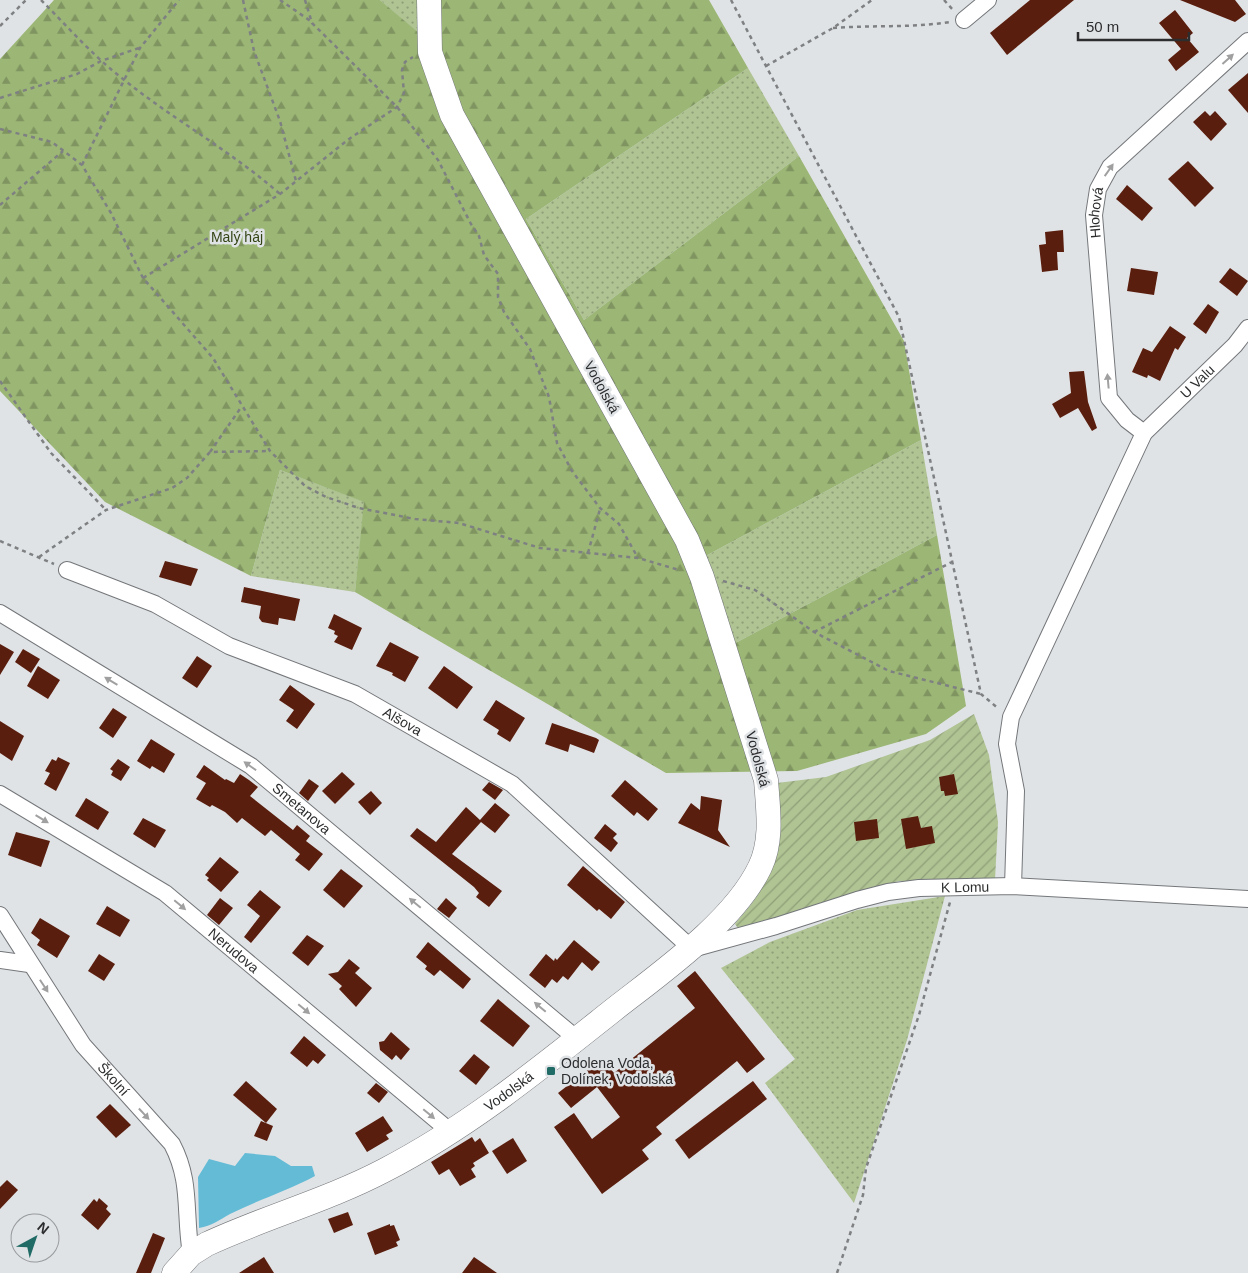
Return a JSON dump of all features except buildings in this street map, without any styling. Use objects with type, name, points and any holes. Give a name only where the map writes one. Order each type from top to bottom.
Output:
[{"type":"street","name":"Vodolská","points":[[174,1273],[191,1254],[224,1236],[383,1171],[452,1133],[692,949],[731,907],[756,874],[767,844],[769,812],[766,780],[702,577],[687,540],[452,115],[430,52],[429,0]]},
{"type":"street","points":[[964,20],[988,0]]},
{"type":"street","name":"Hlohová","points":[[1144,433],[1127,420],[1110,398],[1094,215],[1098,189],[1110,167],[1248,41]]},
{"type":"street","name":"U Valu","points":[[1144,433],[1234,345],[1248,328]]},
{"type":"street","points":[[1013,886],[1016,792],[1007,744],[1011,717],[1144,433]]},
{"type":"street","name":"Alšova","points":[[66,570],[155,604],[229,646],[356,694],[512,784],[692,949]]},
{"type":"street","name":"Smetanova","points":[[0,613],[251,766],[577,1039]]},
{"type":"street","name":"Nerudova","points":[[0,794],[165,892],[452,1133]]},
{"type":"street","name":"K Lomu","points":[[692,949],[888,892],[951,886],[1013,886],[1248,899]]},
{"type":"street","name":"Školní","points":[[0,916],[29,964],[83,1045],[172,1144],[179,1158],[187,1185],[186,1228],[191,1254]]},
{"type":"street","points":[[0,960],[29,964]]},
{"type":"path","points":[[0,26],[26,0]]},
{"type":"path","points":[[41,0],[100,61],[125,81],[253,170],[280,194]]},
{"type":"path","points":[[243,0],[254,51],[280,121],[296,181]]},
{"type":"path","points":[[280,0],[312,23],[397,108],[438,160],[479,236],[484,255],[498,274],[498,297],[504,312],[530,349],[549,397],[557,443],[572,471],[600,508],[619,524],[638,558]]},
{"type":"path","points":[[305,0],[312,23]]},
{"type":"path","points":[[731,0],[899,317],[980,694]]},
{"type":"path","points":[[766,66],[833,28],[872,0]]},
{"type":"path","points":[[82,166],[140,48],[176,1]]},
{"type":"path","points":[[833,28],[876,25],[927,25],[964,20]]},
{"type":"path","points":[[0,98],[77,74],[100,61],[140,48]]},
{"type":"path","points":[[143,278],[280,194],[349,139],[397,108],[404,93],[402,70],[405,62],[411,57],[430,52]]},
{"type":"path","points":[[0,129],[52,142],[82,166],[111,212],[118,230],[143,278],[213,358],[270,451],[305,486],[326,497],[359,508],[406,517],[459,523],[540,548],[638,558],[702,577],[740,584],[755,590],[814,632],[889,671],[980,694],[1011,717]]},
{"type":"path","points":[[0,204],[63,151]]},
{"type":"path","points":[[0,381],[51,453],[106,510]]},
{"type":"path","points":[[40,558],[106,510],[172,488],[187,478],[210,452],[242,405]]},
{"type":"path","points":[[210,452],[270,451]]},
{"type":"path","points":[[588,553],[600,508]]},
{"type":"path","points":[[0,541],[66,570]]},
{"type":"path","points":[[814,632],[952,562]]},
{"type":"path","points":[[837,1273],[863,1195],[866,1168],[919,1015],[950,899],[951,886]]},
{"type":"green space","name":"Malý háj","points":[[54,0],[380,0],[420,34],[422,0],[709,0],[748,68],[526,219],[584,320],[799,156],[904,341],[921,440],[700,559],[728,647],[937,535],[966,706],[926,734],[797,771],[666,773],[355,592],[364,502],[280,470],[251,576],[105,502],[0,391],[0,59]]},
{"type":"green space","points":[[380,0],[422,0],[420,35]]},
{"type":"green space","points":[[748,68],[799,156],[584,320],[526,219]]},
{"type":"green space","points":[[921,440],[937,535],[728,647],[700,559]]},
{"type":"green space","points":[[280,470],[365,502],[355,592],[251,576]]},
{"type":"green space","points":[[974,714],[989,755],[998,822],[995,880],[899,881],[823,902],[740,931],[735,924],[759,893],[768,876],[776,851],[779,824],[777,783],[826,777],[930,740]]},
{"type":"green space","points":[[945,896],[907,1040],[854,1203],[765,1083],[795,1059],[721,968],[770,942],[857,910]]},
{"type":"water","points":[[245,1153],[275,1156],[291,1166],[312,1166],[315,1176],[212,1224],[199,1228],[198,1177],[209,1159],[235,1166]]},
{"type":"place","name":"Odolena Voda, Dolínek, Vodolská","points":[[551,1071]]}]
